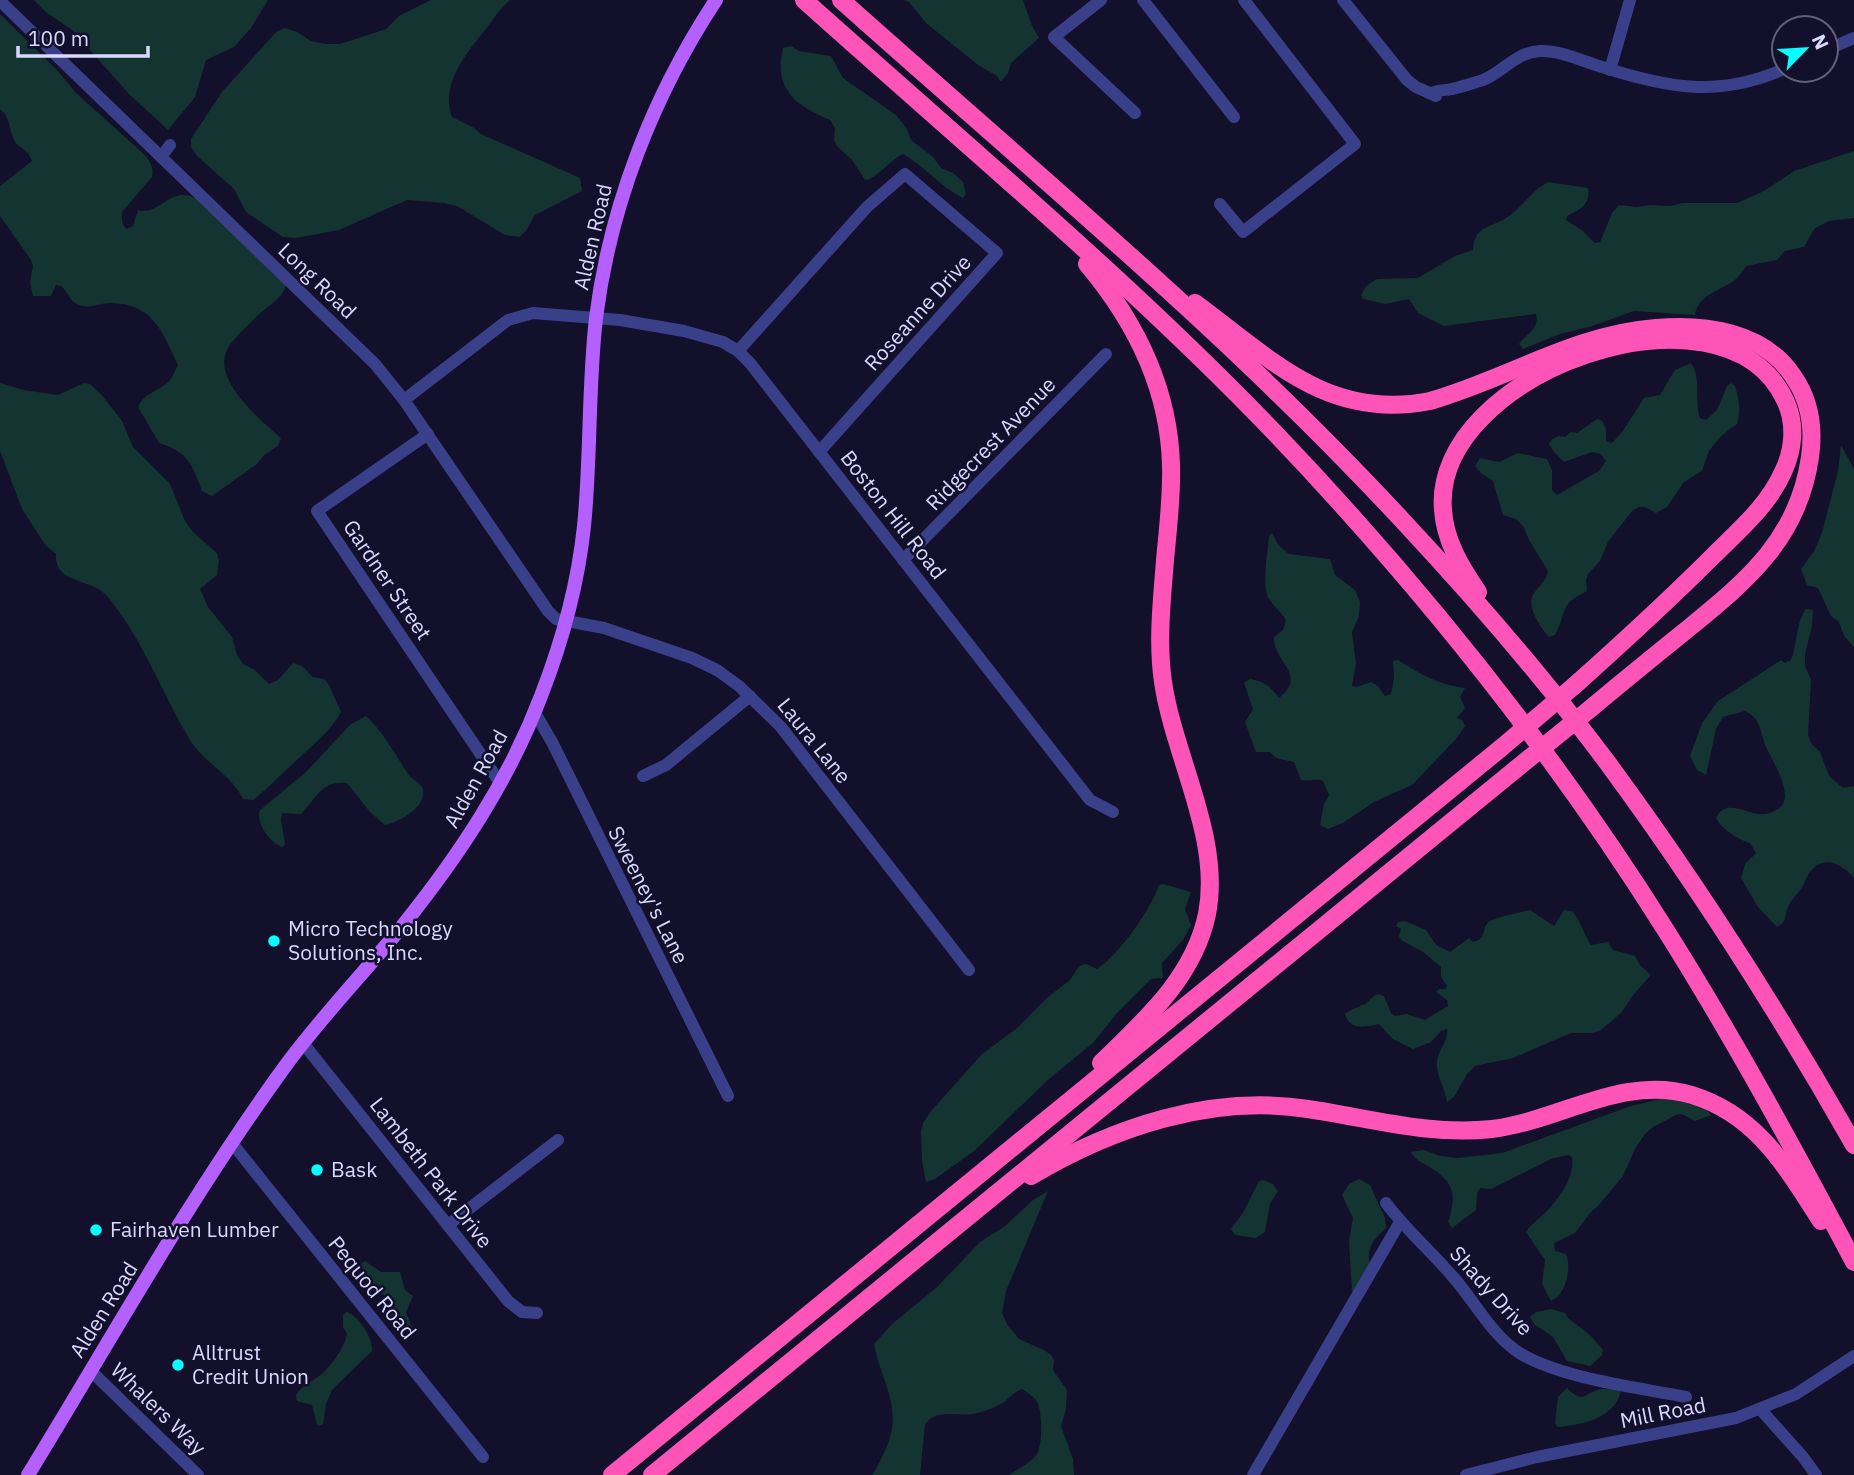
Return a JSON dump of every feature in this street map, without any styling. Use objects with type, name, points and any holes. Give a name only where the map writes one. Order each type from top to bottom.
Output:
[{"type":"highway","points":[[804,0],[1166,325],[1276,435],[1401,573],[1514,712],[1616,855],[1672,940],[1788,1138],[1854,1262]]},
{"type":"highway","points":[[841,0],[1247,363],[1337,452],[1435,556],[1607,762],[1693,884],[1787,1031],[1854,1145]]},
{"type":"highway","points":[[1030,1133],[1176,983],[1200,939],[1210,884],[1204,838],[1170,718],[1161,667],[1161,618],[1171,483],[1170,446],[1164,408],[1152,368],[1129,322],[1096,275],[1046,215]]},
{"type":"highway","points":[[652,1475],[1740,586],[1770,554],[1797,508],[1805,481],[1811,440],[1809,415],[1802,393],[1785,365],[1756,343],[1730,333],[1701,328],[1653,328],[1618,333],[1583,342],[1430,401],[1404,405],[1363,403],[1325,393],[1293,375],[1122,250]]},
{"type":"highway","points":[[612,1475],[1501,748],[1665,603],[1745,524],[1766,500],[1780,478],[1788,459],[1792,437],[1787,404],[1769,377],[1739,355],[1713,345],[1676,340],[1636,343],[1585,355],[1549,370],[1509,394],[1474,426],[1457,449],[1446,474],[1443,492],[1443,511],[1449,542],[1472,582],[1541,680]]},
{"type":"highway","points":[[980,1207],[1051,1165],[1101,1140],[1142,1125],[1200,1111],[1277,1105],[1415,1127],[1491,1129],[1523,1123],[1619,1093],[1661,1089],[1684,1093],[1718,1105],[1739,1117],[1758,1133],[1797,1184],[1854,1272]]},
{"type":"main road","name":"Alden Road","points":[[28,1475],[232,1143],[303,1043],[443,874],[475,828],[515,756],[534,712],[566,622],[584,525],[597,318],[620,204],[634,161],[675,69],[716,0]]},
{"type":"street","points":[[1101,0],[1054,37],[1135,114]]},
{"type":"street","points":[[1143,0],[1234,117]]},
{"type":"street","points":[[1220,204],[1243,232],[1355,144],[1244,0]]},
{"type":"street","points":[[1343,0],[1402,76],[1416,87],[1438,97],[1459,96],[1479,87],[1482,80],[1517,58],[1540,51],[1559,54],[1659,84],[1701,88],[1751,81],[1770,74]]},
{"type":"street","points":[[1609,70],[1630,0]]},
{"type":"street","name":"Long Road","points":[[0,1],[359,348],[404,400],[548,611],[556,620],[566,622]]},
{"type":"street","points":[[161,157],[170,145]]},
{"type":"street","name":"Roseanne Drive","points":[[738,351],[867,207],[905,174],[998,253],[820,452]]},
{"type":"street","name":"Boston Hill Road","points":[[404,400],[501,325],[517,316],[533,313],[597,318],[684,331],[723,342],[738,351],[750,363],[1087,796],[1102,808],[1113,812]]},
{"type":"street","name":"Ridgecrest Avenue","points":[[904,560],[1106,354]]},
{"type":"street","name":"Gardner Street","points":[[428,434],[317,511],[500,783]]},
{"type":"street","name":"Laura Lane","points":[[566,622],[604,628],[692,658],[717,670],[750,696],[781,727],[970,970]]},
{"type":"street","points":[[643,776],[666,765],[750,696]]},
{"type":"street","name":"Sweeney's Lane","points":[[534,712],[552,742],[728,1096]]},
{"type":"street","name":"Lambeth Park Drive","points":[[303,1043],[513,1306],[522,1312],[537,1313]]},
{"type":"street","points":[[448,1225],[558,1140]]},
{"type":"street","name":"Pequod Road","points":[[232,1143],[483,1457]]},
{"type":"street","name":"Shady Drive","points":[[1386,1203],[1400,1222],[1447,1269],[1507,1342],[1522,1354],[1568,1372],[1686,1398]]},
{"type":"street","points":[[1253,1475],[1400,1222]]},
{"type":"street","name":"Mill Road","points":[[1466,1475],[1550,1454],[1716,1423],[1760,1410],[1806,1388],[1854,1356]]},
{"type":"street","name":"Whalers Way","points":[[91,1371],[198,1475]]},
{"type":"street","points":[[1760,1410],[1816,1475]]},
{"type":"green space","points":[[34,0],[268,0],[251,28],[234,47],[206,60],[195,97],[168,130],[129,94],[71,29],[47,13]]},
{"type":"green space","points":[[431,0],[510,0],[470,49],[457,70],[449,93],[452,117],[481,134],[580,178],[582,191],[535,215],[526,231],[519,237],[505,235],[457,206],[407,200],[339,230],[296,238],[283,237],[246,212],[234,189],[197,156],[191,147],[191,139],[222,92],[276,32],[285,28],[311,41],[340,44],[386,29],[399,16]]},
{"type":"green space","points":[[904,0],[1023,0],[1039,38],[1011,63],[1001,82],[997,76],[978,65],[926,23],[909,2]]},
{"type":"green space","points":[[0,14],[58,71],[76,93],[149,161],[152,177],[122,212],[123,223],[127,229],[133,226],[138,210],[150,210],[176,196],[193,197],[234,228],[281,277],[286,286],[277,300],[233,341],[224,362],[226,374],[241,399],[281,438],[278,446],[264,455],[257,464],[212,496],[202,491],[192,466],[183,455],[159,443],[138,407],[144,398],[169,381],[178,365],[155,322],[137,308],[126,305],[79,305],[61,286],[56,285],[51,296],[33,296],[30,282],[33,266],[31,260],[0,216],[0,186],[32,161],[28,153],[14,140],[8,119],[0,109]]},
{"type":"green space","points":[[791,46],[799,51],[831,56],[843,78],[896,115],[907,129],[911,140],[933,157],[941,168],[953,173],[963,182],[966,194],[963,198],[903,154],[865,180],[852,160],[837,146],[834,140],[835,128],[830,120],[798,102],[785,85],[781,75],[783,48]]},
{"type":"green space","points":[[1854,151],[1854,218],[1829,221],[1815,228],[1804,247],[1785,251],[1777,260],[1746,266],[1736,279],[1705,298],[1695,315],[1634,311],[1560,334],[1523,349],[1519,344],[1536,324],[1536,314],[1444,326],[1418,313],[1409,299],[1385,304],[1363,299],[1361,295],[1366,286],[1377,279],[1418,278],[1455,256],[1473,250],[1474,240],[1481,231],[1512,214],[1548,182],[1588,188],[1586,202],[1567,216],[1566,220],[1595,243],[1600,242],[1612,213],[1619,205],[1637,207],[1682,203],[1737,203],[1764,191],[1794,171]]},
{"type":"green space","points":[[1691,363],[1696,375],[1700,418],[1706,420],[1717,410],[1727,386],[1731,383],[1735,386],[1738,400],[1737,424],[1721,436],[1709,451],[1702,471],[1684,482],[1667,507],[1656,513],[1645,507],[1632,511],[1608,542],[1600,561],[1588,574],[1587,591],[1567,605],[1555,635],[1549,637],[1531,605],[1533,595],[1548,571],[1523,526],[1516,519],[1503,515],[1493,481],[1475,466],[1480,458],[1499,462],[1518,453],[1547,459],[1552,470],[1552,490],[1557,495],[1599,471],[1606,461],[1601,454],[1592,452],[1564,462],[1549,444],[1552,439],[1565,437],[1571,432],[1577,433],[1597,419],[1602,421],[1606,429],[1606,441],[1612,443],[1644,398],[1660,395],[1675,370]]},
{"type":"green space","points":[[0,383],[23,390],[58,395],[84,383],[90,384],[101,394],[122,421],[133,447],[170,484],[185,521],[194,533],[217,553],[217,575],[200,589],[208,607],[232,637],[237,655],[243,664],[255,670],[269,684],[278,680],[293,663],[302,666],[313,677],[324,679],[329,685],[341,712],[337,719],[253,800],[243,799],[232,782],[202,755],[190,740],[132,631],[108,597],[61,571],[56,554],[46,546],[22,509],[0,451]]},
{"type":"green space","points":[[1841,445],[1854,469],[1854,647],[1844,636],[1839,622],[1831,616],[1818,588],[1807,585],[1801,569],[1814,551],[1822,533],[1838,471]]},
{"type":"green space","points":[[1272,533],[1279,546],[1289,554],[1330,559],[1335,575],[1355,590],[1360,602],[1359,616],[1352,632],[1356,664],[1352,686],[1371,682],[1378,686],[1385,696],[1391,694],[1393,661],[1398,660],[1430,678],[1465,688],[1460,697],[1465,708],[1457,718],[1462,720],[1465,726],[1412,785],[1374,802],[1343,823],[1328,829],[1320,825],[1324,804],[1329,795],[1323,781],[1301,780],[1294,762],[1276,758],[1270,752],[1256,752],[1245,722],[1253,709],[1244,683],[1250,679],[1260,681],[1279,698],[1291,682],[1290,674],[1275,646],[1274,637],[1283,630],[1286,621],[1269,599],[1265,586],[1269,536]]},
{"type":"green space","points":[[1806,609],[1813,610],[1805,654],[1805,666],[1811,680],[1808,735],[1811,743],[1820,752],[1829,776],[1843,788],[1854,786],[1854,878],[1837,864],[1819,864],[1813,868],[1788,906],[1784,922],[1777,927],[1758,907],[1741,878],[1745,864],[1756,853],[1750,843],[1731,834],[1716,818],[1720,812],[1732,808],[1766,814],[1782,805],[1785,798],[1782,780],[1757,722],[1745,711],[1723,717],[1716,729],[1706,775],[1697,770],[1690,756],[1702,723],[1718,701],[1781,660],[1785,663],[1791,660],[1800,621]]},
{"type":"green space","points":[[366,716],[384,737],[408,774],[422,787],[423,797],[420,803],[404,817],[385,825],[370,812],[347,783],[331,784],[320,791],[301,814],[282,813],[285,844],[283,847],[273,842],[262,827],[259,811],[305,773],[351,724]]},
{"type":"green space","points":[[1159,885],[1191,892],[1185,909],[1191,925],[1183,940],[1162,963],[1163,978],[1151,979],[1117,1013],[1094,1042],[1049,1079],[974,1151],[935,1179],[926,1182],[921,1132],[923,1123],[932,1110],[982,1054],[1016,1029],[1048,997],[1070,980],[1079,966],[1086,964],[1097,969],[1106,962],[1133,931]]},
{"type":"green space","points":[[1530,910],[1554,926],[1564,910],[1572,911],[1591,945],[1608,942],[1613,950],[1635,956],[1651,975],[1621,1013],[1601,1030],[1571,1033],[1513,1058],[1475,1066],[1467,1074],[1454,1097],[1447,1102],[1437,1062],[1447,1029],[1441,1031],[1431,1042],[1413,1049],[1393,1039],[1379,1024],[1359,1026],[1347,1019],[1345,1014],[1378,994],[1384,996],[1395,1016],[1407,1014],[1425,1020],[1448,1006],[1447,1000],[1436,992],[1446,989],[1447,986],[1441,977],[1441,967],[1423,952],[1401,940],[1401,929],[1396,926],[1398,922],[1405,921],[1426,930],[1436,945],[1450,952],[1469,938],[1473,942],[1478,941],[1490,921]]},
{"type":"green space","points":[[1668,1097],[1700,1100],[1711,1115],[1695,1121],[1678,1114],[1645,1134],[1623,1176],[1599,1205],[1575,1233],[1554,1243],[1555,1251],[1566,1254],[1568,1266],[1564,1287],[1551,1301],[1542,1284],[1545,1260],[1526,1232],[1561,1193],[1569,1179],[1572,1157],[1568,1155],[1551,1159],[1491,1189],[1480,1188],[1476,1210],[1452,1228],[1448,1222],[1453,1196],[1449,1184],[1411,1152],[1424,1150],[1440,1156],[1458,1158],[1502,1153],[1628,1107]]},
{"type":"green space","points":[[1359,1179],[1370,1185],[1385,1218],[1386,1228],[1371,1246],[1369,1257],[1372,1270],[1356,1294],[1352,1291],[1349,1241],[1353,1218],[1342,1195],[1349,1184]]},
{"type":"green space","points":[[1259,1181],[1273,1184],[1278,1191],[1270,1204],[1265,1232],[1256,1238],[1235,1235],[1231,1229],[1244,1211]]},
{"type":"green space","points":[[1048,1191],[1006,1291],[1002,1313],[1019,1339],[1044,1350],[1054,1360],[1053,1370],[1067,1390],[1066,1409],[1061,1426],[1073,1459],[1074,1475],[1009,1475],[1034,1458],[1040,1445],[1041,1422],[1038,1404],[1022,1389],[1001,1404],[984,1411],[943,1414],[930,1419],[925,1424],[920,1475],[872,1475],[887,1446],[893,1419],[889,1394],[874,1344],[892,1324],[937,1287],[980,1242],[1004,1227],[1033,1200]]},
{"type":"green space","points":[[365,1261],[381,1272],[400,1272],[405,1290],[413,1296],[406,1312],[414,1332],[399,1326],[391,1319],[384,1295],[370,1290],[359,1265]]},
{"type":"green space","points":[[1551,1309],[1565,1313],[1603,1350],[1602,1355],[1590,1366],[1567,1361],[1553,1337],[1534,1324],[1530,1317],[1536,1312]]},
{"type":"green space","points":[[347,1312],[364,1328],[372,1351],[332,1390],[326,1404],[323,1424],[319,1426],[312,1405],[297,1401],[296,1395],[323,1373],[338,1355],[347,1334],[343,1327],[343,1315]]},
{"type":"green space","points":[[1567,1388],[1579,1397],[1600,1389],[1621,1390],[1612,1407],[1597,1418],[1558,1427],[1555,1423],[1558,1397]]},
{"type":"place","name":"Micro Technology Solutions, Inc.","points":[[274,941]]},
{"type":"place","name":"Bask","points":[[317,1170]]},
{"type":"place","name":"Fairhaven Lumber","points":[[96,1230]]},
{"type":"place","name":"Alltrust Credit Union","points":[[178,1365]]}]
